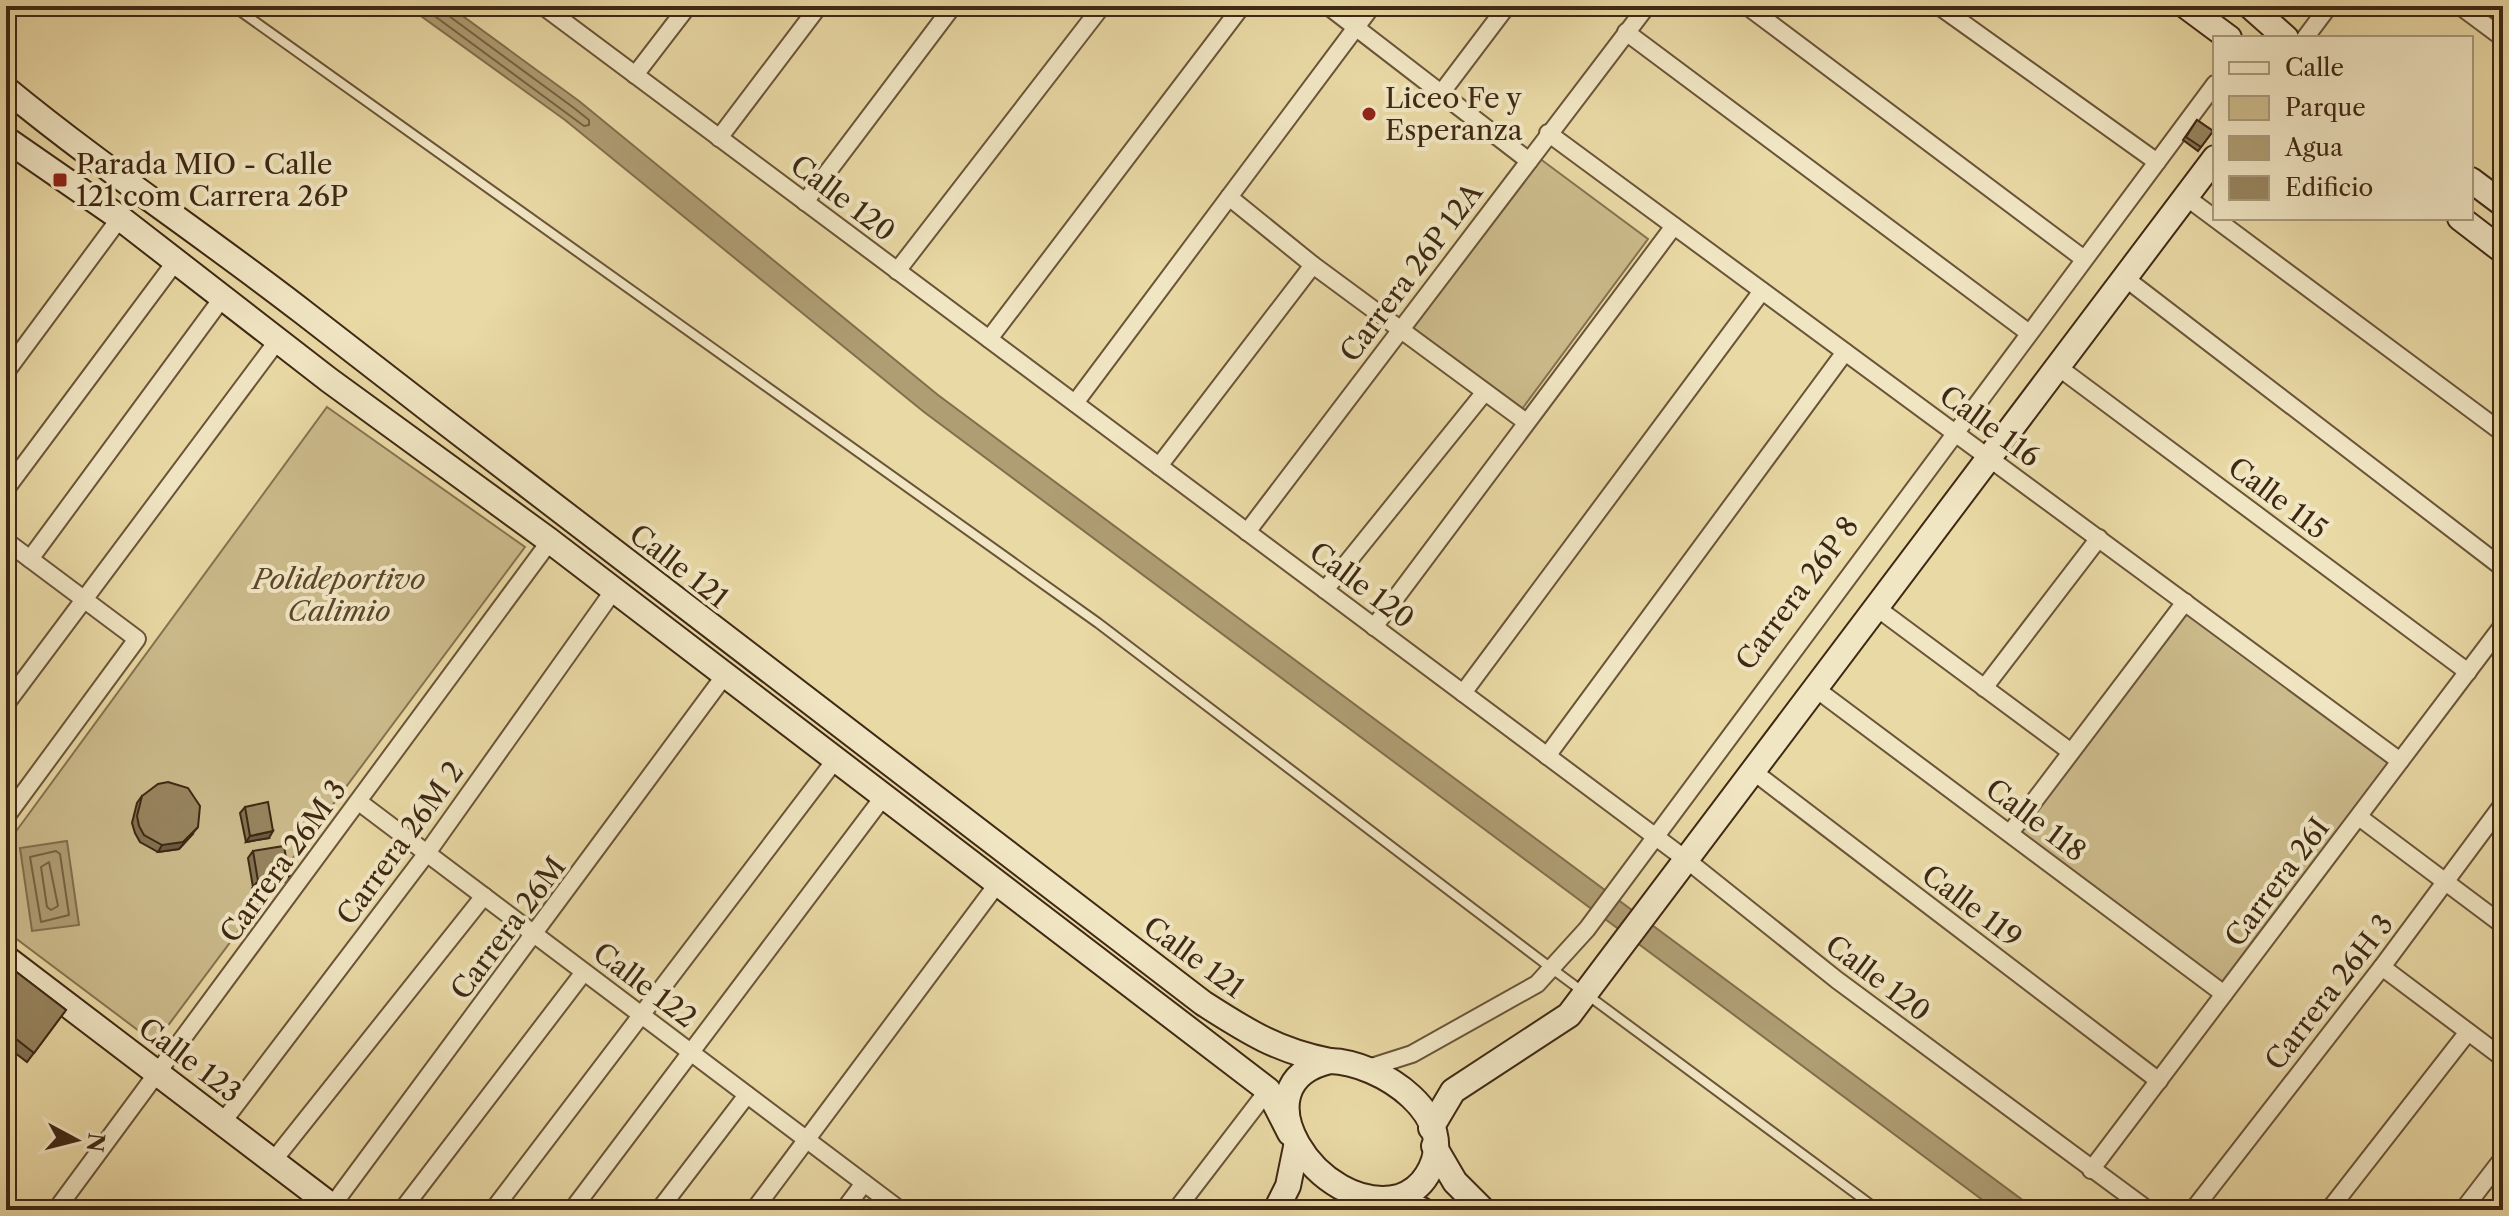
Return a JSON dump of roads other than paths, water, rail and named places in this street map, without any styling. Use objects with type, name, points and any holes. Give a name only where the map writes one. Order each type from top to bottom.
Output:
[{"type":"main road","points":[[2186,6],[2226,36]]},
{"type":"main road","points":[[2262,9],[2284,36]]},
{"type":"main road","name":"Calle 121","points":[[6,89],[99,163],[292,303],[643,577],[1203,1003],[1263,1041],[1293,1054],[1330,1061]]},
{"type":"main road","name":"Calle 121","points":[[6,139],[120,218],[278,340],[550,541],[1268,1090],[1293,1140]]},
{"type":"main road","points":[[1342,1210],[1406,1195],[1422,1182],[1433,1163],[1433,1137],[1453,1091],[1569,1015],[1660,899],[2213,161]]},
{"type":"main road","points":[[2473,182],[2503,204]]},
{"type":"main road","points":[[2463,220],[2503,251]]},
{"type":"main road","name":"Calle 123","points":[[6,958],[333,1209]]},
{"type":"main road","points":[[1276,1210],[1288,1186],[1293,1140],[1287,1109],[1296,1084],[1313,1068],[1330,1061],[1368,1068],[1403,1088],[1433,1137],[1455,1182],[1483,1210]]},
{"type":"main road","points":[[1293,1140],[1316,1172],[1334,1186],[1422,1210]]},
{"type":"street","points":[[635,75],[688,6]]},
{"type":"street","points":[[719,138],[819,6]]},
{"type":"street","points":[[805,202],[953,6]]},
{"type":"street","points":[[897,271],[1102,6]]},
{"type":"street","points":[[989,339],[1242,6]]},
{"type":"street","points":[[1328,6],[1529,161]]},
{"type":"street","points":[[1075,403],[1372,6]]},
{"type":"street","points":[[1442,92],[1507,6]]},
{"type":"street","name":"Carrera 26P 12A","points":[[1247,532],[1647,6]]},
{"type":"street","points":[[1747,6],[2084,259]]},
{"type":"street","points":[[1939,6],[2157,162]]},
{"type":"street","points":[[2306,36],[2329,6]]},
{"type":"street","points":[[2460,6],[2503,38]]},
{"type":"street","name":"Calle 120","points":[[550,8],[719,138],[1688,861],[1837,980],[2148,1210]]},
{"type":"street","points":[[1626,32],[2029,333]]},
{"type":"street","name":"Carrera 26P 8","points":[[1368,1068],[1412,1054],[1537,984],[1587,929],[1653,835],[2213,87]]},
{"type":"street","name":"Calle 116","points":[[1548,133],[2400,761]]},
{"type":"street","points":[[1229,197],[1313,265],[1526,422]]},
{"type":"street","points":[[2186,197],[2213,217]]},
{"type":"street","points":[[6,372],[120,218]]},
{"type":"street","points":[[2217,220],[2503,433]]},
{"type":"street","points":[[1374,627],[1674,226]]},
{"type":"street","points":[[6,489],[176,261]]},
{"type":"street","points":[[1159,466],[1313,265]]},
{"type":"street","points":[[2125,278],[2503,568]]},
{"type":"street","points":[[1463,693],[1762,291]]},
{"type":"street","points":[[30,559],[223,297]]},
{"type":"street","points":[[6,704],[278,340]]},
{"type":"street","points":[[1547,756],[1845,352]]},
{"type":"street","name":"Calle 115","points":[[2058,367],[2468,672]]},
{"type":"street","points":[[1325,590],[1484,393]]},
{"type":"street","points":[[1984,688],[2099,538]]},
{"type":"street","points":[[6,541],[137,639],[6,817]]},
{"type":"street","name":"Carrera 26M 3","points":[[56,1210],[550,541]]},
{"type":"street","name":"Carrera 26M 2","points":[[222,1123],[427,853],[614,590]]},
{"type":"street","points":[[2010,833],[2185,602]]},
{"type":"street","points":[[1877,608],[2071,752]]},
{"type":"street","name":"Carrera 26I","points":[[2091,1170],[2503,625]]},
{"type":"street","name":"Carrera 26M","points":[[333,1209],[725,675]]},
{"type":"street","name":"Calle 118","points":[[1816,689],[2224,994]]},
{"type":"street","points":[[493,1210],[836,759]]},
{"type":"street","name":"Calle 119","points":[[1754,772],[2159,1081]]},
{"type":"street","points":[[572,1210],[884,796]]},
{"type":"street","name":"Calle 122","points":[[359,802],[900,1210]]},
{"type":"street","name":"Carrera 26H 3","points":[[2193,1210],[2382,967],[2503,804]]},
{"type":"street","points":[[2359,817],[2503,925]]},
{"type":"street","points":[[754,1210],[998,883]]},
{"type":"street","points":[[273,1161],[484,896]]},
{"type":"street","points":[[2382,967],[2503,1058]]},
{"type":"street","points":[[402,1210],[584,972]]},
{"type":"street","points":[[2329,1210],[2468,1032]]},
{"type":"street","points":[[1176,1210],[1268,1090]]},
{"type":"street","points":[[659,1210],[747,1095]]},
{"type":"street","points":[[2463,1210],[2503,1158]]},
{"type":"street","points":[[844,1210],[864,1183]]},
{"type":"lane","points":[[233,6],[1098,623],[1551,968],[1878,1210]]},
{"type":"water","points":[[407,6],[449,6],[579,101],[938,395],[2036,1210],[1996,1210],[924,412],[565,120]]},
{"type":"water","points":[[67,841],[79,925],[32,931],[20,848]]},
{"type":"place","name":"Liceo Fe y Esperanza","points":[[1369,114]]},
{"type":"place","name":"Parada MIO - Calle 121 com Carrera 26P","points":[[60,180]]},
{"type":"park label","name":"Polideportivo Calimio","points":[[339,595]]}]
